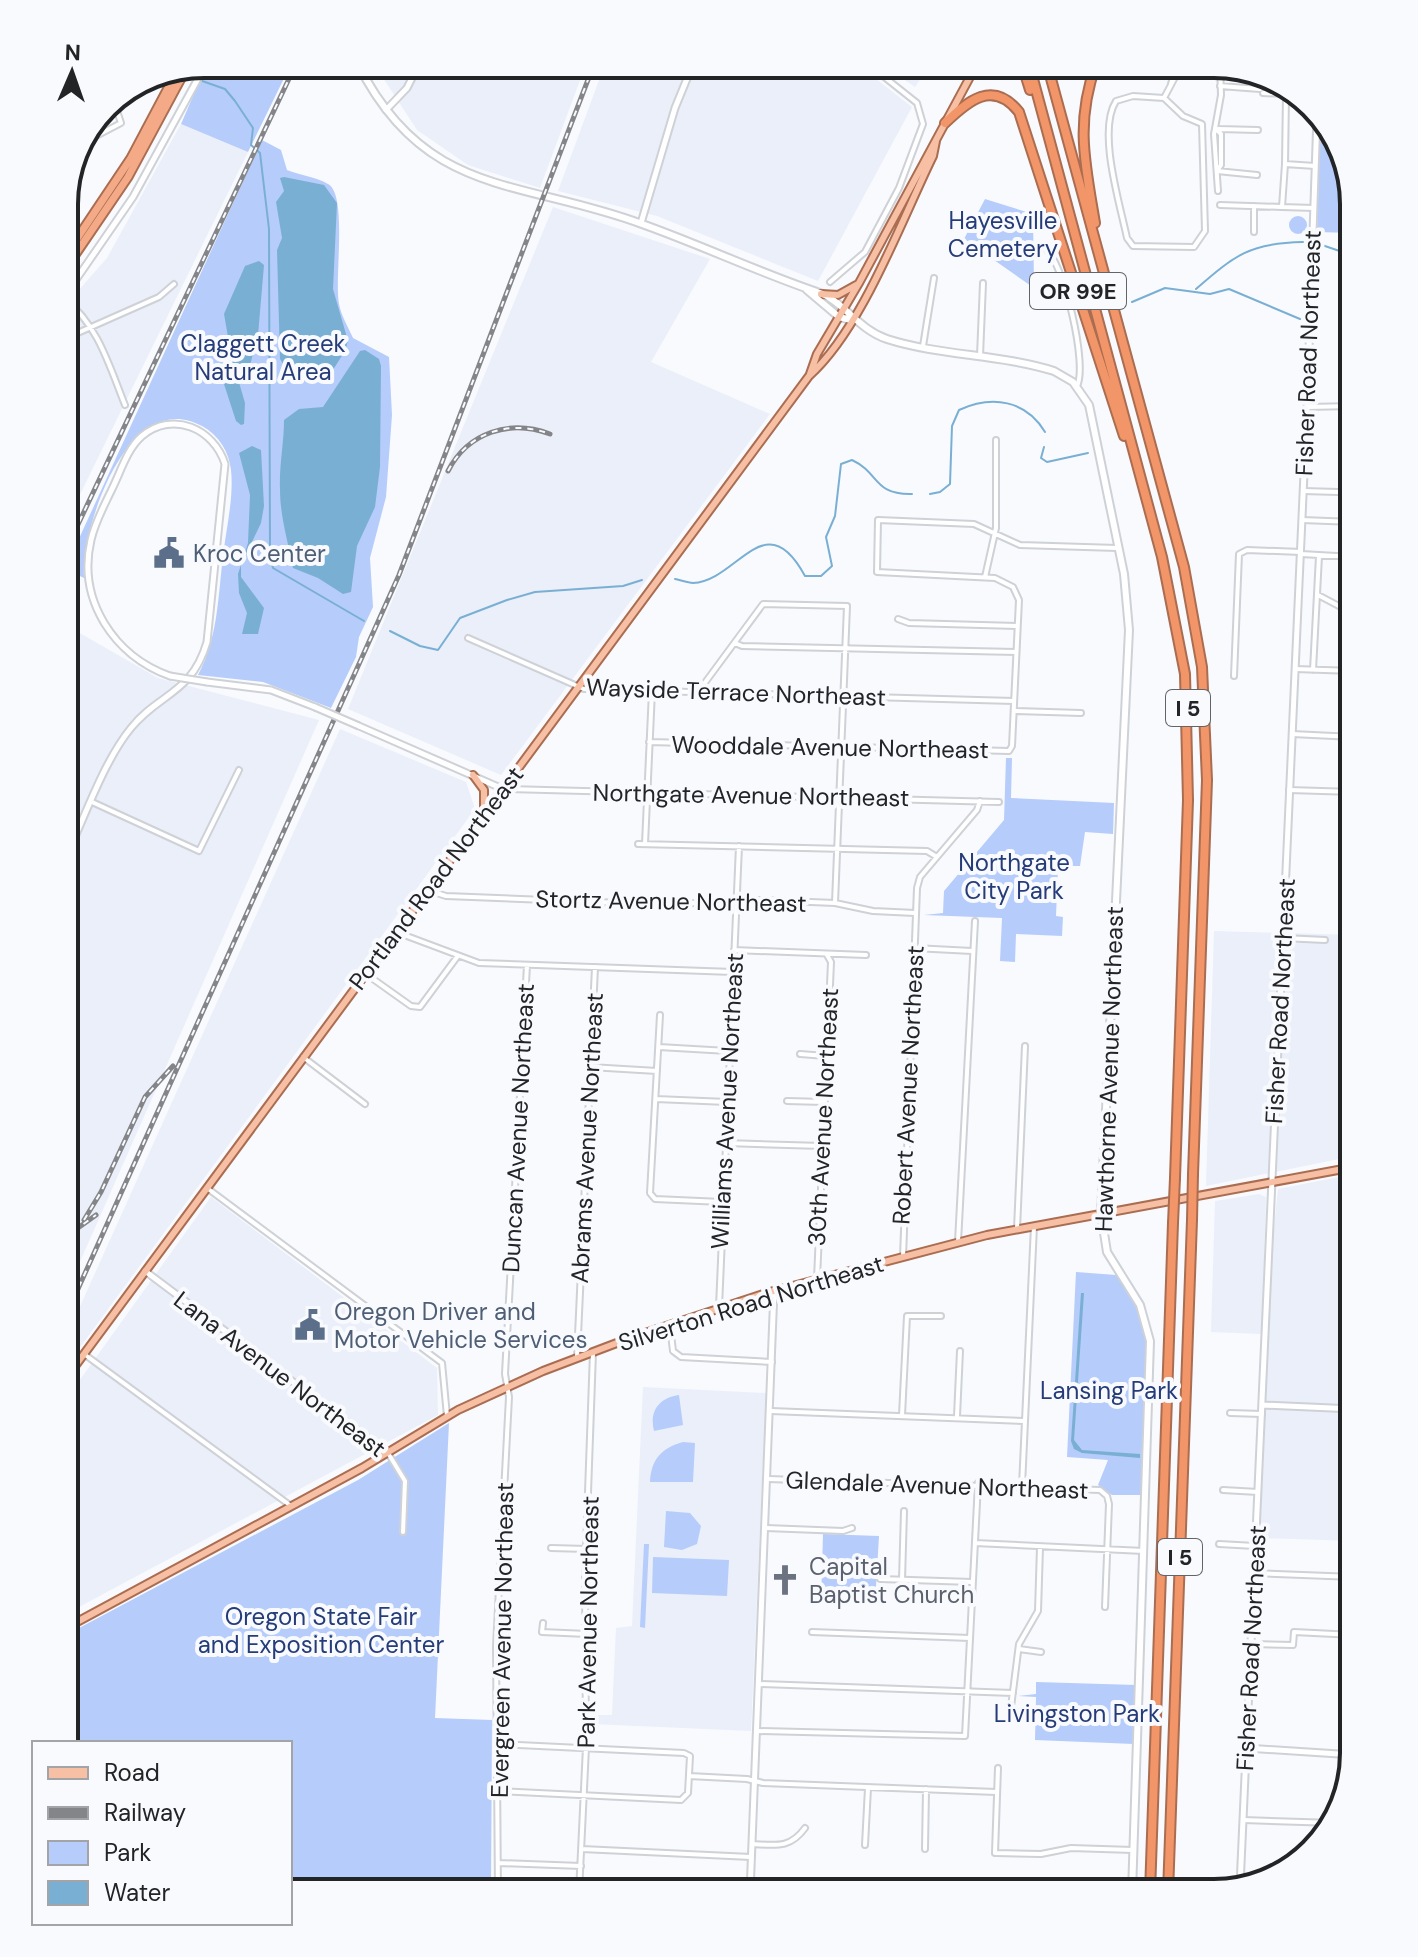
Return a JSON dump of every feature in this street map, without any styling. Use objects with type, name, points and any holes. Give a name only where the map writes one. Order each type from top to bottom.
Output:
[{"type":"highway","name":"I 5","points":[[1026,78],[1060,200],[1079,252]]},
{"type":"highway","name":"I 5","points":[[1033,78],[1162,557],[1185,674],[1188,734],[1150,1879]]},
{"type":"highway","name":"I 5","points":[[1051,78],[1184,567],[1204,685],[1206,810],[1168,1879]]},
{"type":"highway","points":[[1092,78],[1084,105],[1082,136],[1104,271]]},
{"type":"highway","points":[[78,237],[177,82]]},
{"type":"highway","points":[[78,250],[128,177],[174,83]]},
{"type":"highway","name":"OR 99E","points":[[945,123],[980,95],[1000,96],[1019,112],[1162,557]]},
{"type":"main road","points":[[367,78],[386,110],[416,142],[466,174],[641,223],[821,294],[838,295],[859,283]]},
{"type":"main road","name":"Portland Road Northeast","points":[[78,1362],[809,376],[926,153],[936,141],[966,78]]},
{"type":"main road","name":"Portland Road Northeast","points":[[809,376],[825,362],[851,320],[933,156],[936,141]]},
{"type":"main road","points":[[807,290],[839,317],[851,320],[881,337],[1054,371],[1077,386]]},
{"type":"main road","points":[[821,294],[851,320]]},
{"type":"main road","name":"Hawthorne Avenue Northeast","points":[[1077,386],[1087,400],[1093,417],[1128,607],[1129,645],[1101,1214],[1107,1252],[1140,1305],[1150,1334],[1132,1879]]},
{"type":"main road","points":[[473,775],[484,790],[484,813]]},
{"type":"main road","name":"Silverton Road Northeast","points":[[78,1621],[388,1453],[447,1416],[593,1351],[774,1290],[958,1242],[1340,1170]]},
{"type":"street","points":[[78,277],[133,197],[199,78]]},
{"type":"street","points":[[386,110],[407,88],[412,78]]},
{"type":"street","points":[[641,223],[675,108],[687,78]]},
{"type":"street","points":[[830,282],[863,255],[905,175],[922,130],[922,113],[913,99],[886,78]]},
{"type":"street","points":[[1164,98],[1174,78]]},
{"type":"street","points":[[1216,129],[1220,78]]},
{"type":"street","points":[[1220,86],[1271,92]]},
{"type":"street","points":[[1133,96],[1164,98],[1183,116],[1199,121],[1203,128],[1201,181],[1205,231],[1194,247],[1130,243],[1111,158],[1111,111],[1116,101],[1133,96]]},
{"type":"street","points":[[1282,207],[1286,101]]},
{"type":"street","points":[[99,134],[122,122],[118,112]]},
{"type":"street","points":[[1216,129],[1258,130]]},
{"type":"street","points":[[1216,129],[1221,134],[1218,191]]},
{"type":"street","name":"Fisher Road Northeast","points":[[1240,1876],[1301,553],[1316,131]]},
{"type":"street","points":[[1285,164],[1315,166]]},
{"type":"street","points":[[1217,171],[1257,175]]},
{"type":"street","points":[[1220,205],[1314,208]]},
{"type":"street","points":[[1254,206],[1254,232]]},
{"type":"street","name":"Hawthorne Avenue Northeast","points":[[1046,249],[1055,258],[1072,322],[1081,368],[1077,386]]},
{"type":"street","points":[[923,346],[934,278]]},
{"type":"street","points":[[980,356],[983,283]]},
{"type":"street","points":[[78,332],[164,294],[174,284]]},
{"type":"street","points":[[78,309],[92,326],[125,405]]},
{"type":"street","points":[[1307,407],[1340,406]]},
{"type":"street","points":[[78,832],[124,737],[140,719],[181,687],[197,667],[206,647],[226,482],[225,464],[213,441],[197,428],[176,424],[149,431],[129,453],[95,526],[88,568],[93,600],[115,639],[141,662],[170,676],[207,682],[271,690],[503,789]]},
{"type":"street","points":[[985,577],[996,533],[996,440]]},
{"type":"street","points":[[1303,491],[1338,492]]},
{"type":"street","points":[[1081,713],[1014,711],[1019,600],[1013,587],[1003,580],[985,577],[877,572],[878,520],[974,524],[1020,545],[1119,548]]},
{"type":"street","points":[[1302,520],[1340,521]]},
{"type":"street","points":[[1234,676],[1239,554],[1247,550],[1340,557]]},
{"type":"street","points":[[1313,670],[1319,556]]},
{"type":"street","points":[[1318,595],[1340,607]]},
{"type":"street","points":[[702,692],[704,684],[763,604],[847,606],[835,903]]},
{"type":"street","points":[[898,619],[909,623],[1017,626]]},
{"type":"street","name":"Wayside Terrace Northeast","points":[[468,638],[577,688],[1014,701]]},
{"type":"street","points":[[735,643],[742,646],[1016,652]]},
{"type":"street","points":[[1295,669],[1340,671]]},
{"type":"street","points":[[645,844],[652,691]]},
{"type":"street","name":"Wooddale Avenue Northeast","points":[[649,742],[1010,750],[1014,711]]},
{"type":"street","points":[[1292,734],[1340,736]]},
{"type":"street","points":[[92,802],[199,851],[239,770]]},
{"type":"street","name":"Northgate Avenue Northeast","points":[[503,789],[999,802]]},
{"type":"street","points":[[1289,790],[1340,792]]},
{"type":"street","name":"Robert Avenue Northeast","points":[[903,1257],[918,882],[977,810],[980,801]]},
{"type":"street","points":[[638,844],[837,848],[929,852],[937,857]]},
{"type":"street","name":"Williams Avenue Northeast","points":[[719,1307],[739,846]]},
{"type":"street","name":"Stortz Avenue Northeast","points":[[427,890],[446,896],[673,905],[736,899],[835,903],[873,911],[915,913]]},
{"type":"street","points":[[958,1242],[975,921]]},
{"type":"street","points":[[396,932],[479,963],[733,972]]},
{"type":"street","points":[[1283,938],[1325,940]]},
{"type":"street","points":[[914,948],[973,951]]},
{"type":"street","points":[[734,950],[866,955]]},
{"type":"street","name":"30th Avenue Northeast","points":[[817,1279],[831,962],[827,955]]},
{"type":"street","points":[[366,974],[411,1006],[420,1007],[457,957]]},
{"type":"street","name":"Duncan Avenue Northeast","points":[[507,1387],[527,965]]},
{"type":"street","name":"Abrams Avenue Northeast","points":[[577,1357],[595,967]]},
{"type":"street","points":[[660,1015],[652,1197],[722,1202]]},
{"type":"street","points":[[1017,1229],[1025,1046]]},
{"type":"street","points":[[659,1047],[729,1051]]},
{"type":"street","points":[[800,1054],[826,1056]]},
{"type":"street","points":[[303,1057],[365,1104]]},
{"type":"street","points":[[590,1067],[657,1071]]},
{"type":"street","points":[[656,1099],[727,1102]]},
{"type":"street","points":[[787,1101],[824,1102]]},
{"type":"street","points":[[725,1143],[822,1146]]},
{"type":"street","points":[[207,1188],[442,1363],[447,1416]]},
{"type":"street","points":[[1022,1486],[1034,1226]]},
{"type":"street","name":"Lana Avenue Northeast","points":[[145,1271],[388,1453],[405,1481],[403,1532]]},
{"type":"street","points":[[750,1879],[774,1290]]},
{"type":"street","points":[[902,1415],[907,1316],[941,1316]]},
{"type":"street","points":[[669,1324],[673,1351],[681,1357],[773,1362]]},
{"type":"street","name":"Park Avenue Northeast","points":[[580,1879],[586,1747],[587,1549],[593,1351]]},
{"type":"street","points":[[957,1417],[960,1351]]},
{"type":"street","points":[[84,1354],[291,1506]]},
{"type":"street","name":"Evergreen Avenue Northeast","points":[[498,1879],[497,1638],[507,1387]]},
{"type":"street","points":[[1262,1405],[1340,1408]]},
{"type":"street","points":[[771,1411],[1024,1421]]},
{"type":"street","points":[[1230,1413],[1262,1414]]},
{"type":"street","name":"Glendale Avenue Northeast","points":[[768,1479],[978,1483],[1097,1490],[1105,1494],[1109,1504],[1108,1550]]},
{"type":"street","points":[[757,1731],[965,1736],[978,1483]]},
{"type":"street","points":[[1223,1490],[1258,1492]]},
{"type":"street","points":[[902,1580],[904,1511]]},
{"type":"street","points":[[766,1528],[843,1531],[852,1528]]},
{"type":"street","points":[[975,1543],[1144,1551]]},
{"type":"street","points":[[1219,1544],[1255,1546]]},
{"type":"street","points":[[1010,1715],[1019,1649],[1038,1611],[1040,1547]]},
{"type":"street","points":[[551,1548],[587,1549]]},
{"type":"street","points":[[1105,1607],[1108,1550]]},
{"type":"street","points":[[1254,1573],[1340,1576]]},
{"type":"street","points":[[880,1579],[972,1582]]},
{"type":"street","points":[[543,1623],[542,1632],[587,1634]]},
{"type":"street","points":[[812,1632],[970,1638]]},
{"type":"street","points":[[1251,1644],[1293,1645],[1294,1632],[1340,1634]]},
{"type":"street","points":[[1019,1649],[1041,1652]]},
{"type":"street","points":[[759,1684],[1013,1693]]},
{"type":"street","points":[[497,1744],[684,1753],[690,1756],[688,1793],[681,1800],[498,1791]]},
{"type":"street","points":[[1246,1748],[1340,1754]]},
{"type":"street","points":[[998,1768],[995,1853],[1041,1854],[1071,1848],[1133,1850]]},
{"type":"street","points":[[689,1776],[868,1788],[996,1792]]},
{"type":"street","points":[[865,1845],[868,1788]]},
{"type":"street","points":[[925,1849],[926,1789]]},
{"type":"street","points":[[1243,1820],[1319,1822]]},
{"type":"street","points":[[752,1844],[786,1845],[798,1838],[805,1828]]},
{"type":"street","points":[[582,1849],[751,1857]]},
{"type":"street","points":[[499,1863],[581,1866]]},
{"type":"shaded area","points":[[383,78],[581,78],[540,188],[468,165],[417,130]]},
{"type":"shaded area","points":[[600,78],[875,78],[912,107],[818,281],[657,216],[558,191]]},
{"type":"shaded area","points":[[902,78],[921,78],[915,87]]},
{"type":"shaded area","points":[[181,124],[248,152],[78,498],[78,291],[107,258]]},
{"type":"shaded area","points":[[553,207],[710,259],[651,362],[770,414],[501,775],[348,709]]},
{"type":"shaded area","points":[[78,632],[158,678],[319,720],[78,1266]]},
{"type":"shaded area","points":[[340,729],[466,782],[475,809],[78,1350],[78,1311]]},
{"type":"shaded area","points":[[1214,931],[1340,935],[1340,1159],[1206,1186]]},
{"type":"shaded area","points":[[1340,1177],[1340,1541],[1260,1538],[1271,1256],[1278,1189]]},
{"type":"shaded area","points":[[1259,1194],[1266,1197],[1262,1334],[1211,1332],[1215,1201]]},
{"type":"shaded area","points":[[211,1197],[437,1368],[438,1415],[78,1608],[78,1382]]},
{"type":"shaded area","points":[[643,1387],[766,1393],[751,1731],[592,1724],[593,1715],[612,1715],[616,1628],[632,1626]]},
{"type":"green space","points":[[201,78],[284,78],[248,152],[181,124]]},
{"type":"green space","name":"Claggett Creek Natural Area","points":[[262,140],[281,150],[287,170],[328,184],[334,191],[339,220],[338,292],[341,312],[353,338],[389,357],[392,415],[386,497],[370,558],[373,607],[359,637],[356,657],[331,708],[263,682],[198,675],[210,647],[216,617],[232,481],[225,451],[218,439],[202,426],[176,419],[152,426],[132,443],[114,468],[101,497],[85,555],[84,578],[78,575],[78,541]]},
{"type":"green space","points":[[1320,142],[1324,142],[1336,172],[1340,233],[1317,232]]},
{"type":"green space","name":"Hayesville Cemetery","points":[[985,199],[1033,214],[1034,288],[964,239]]},
{"type":"green space","points":[[1294,216],[1302,216],[1307,225],[1305,232],[1294,234],[1289,229],[1289,221]]},
{"type":"green space","name":"Northgate City Park","points":[[1006,758],[1012,758],[1011,798],[1114,803],[1113,834],[1085,832],[1080,866],[1058,866],[1056,916],[1063,917],[1062,936],[1016,934],[1015,962],[1000,961],[1002,918],[924,915],[943,913],[944,891],[1004,820]]},
{"type":"green space","name":"Lansing Park","points":[[1076,1272],[1116,1275],[1134,1300],[1146,1328],[1142,1495],[1112,1495],[1098,1485],[1108,1460],[1067,1457]]},
{"type":"green space","points":[[679,1395],[683,1425],[654,1431],[653,1417],[657,1407],[666,1399]]},
{"type":"green space","name":"Oregon State Fair and Exposition Center","points":[[449,1423],[435,1718],[492,1720],[491,1879],[292,1879],[292,1741],[78,1741],[78,1629],[358,1480]]},
{"type":"green space","points":[[683,1442],[695,1443],[693,1482],[650,1482],[652,1467],[659,1456]]},
{"type":"green space","points":[[666,1511],[690,1513],[701,1526],[697,1544],[682,1550],[664,1547]]},
{"type":"green space","points":[[823,1534],[879,1536],[875,1604],[821,1602]]},
{"type":"green space","points":[[644,1544],[649,1544],[645,1628],[640,1627]]},
{"type":"green space","points":[[653,1557],[729,1560],[727,1596],[652,1593]]},
{"type":"green space","name":"Livingston Park","points":[[1036,1682],[1136,1685],[1134,1744],[1035,1740],[1036,1697],[1018,1696],[1036,1694]]},
{"type":"water","points":[[280,178],[324,185],[337,203],[333,289],[348,341],[331,373],[309,380],[289,373],[280,359],[277,250],[282,238],[276,202],[284,191]]},
{"type":"water","points":[[259,261],[264,265],[258,335],[249,369],[238,379],[245,403],[244,424],[241,425],[236,421],[223,381],[228,337],[224,314],[245,266]]},
{"type":"water","points":[[365,350],[379,359],[381,366],[380,467],[375,507],[357,546],[351,592],[343,594],[318,578],[293,568],[280,499],[284,420],[299,409],[323,407],[360,351]]},
{"type":"water","points":[[252,446],[261,450],[264,506],[261,523],[241,565],[241,577],[264,608],[258,634],[242,634],[247,613],[239,593],[238,574],[248,543],[250,495],[239,453]]},
{"type":"water","points":[[1081,1293],[1084,1293],[1074,1440],[1082,1450],[1140,1454],[1140,1458],[1082,1453],[1074,1449],[1071,1441]]},
{"type":"waterway","points":[[195,79],[225,89],[253,128],[251,145],[260,153],[269,229],[270,556],[273,568],[364,621]]},
{"type":"waterway","points":[[1196,289],[1244,253],[1269,245],[1303,242]]},
{"type":"waterway","points":[[1322,245],[1340,251]]},
{"type":"waterway","points":[[1132,302],[1165,288],[1210,294],[1229,289],[1300,319]]},
{"type":"waterway","points":[[930,494],[940,492],[950,484],[952,426],[959,410],[984,403],[1007,403],[1028,413],[1045,432]]},
{"type":"waterway","points":[[1044,447],[1041,458],[1047,462],[1088,453]]},
{"type":"waterway","points":[[675,579],[693,583],[709,579],[764,545],[777,546],[791,555],[805,576],[821,576],[832,566],[826,537],[835,516],[841,464],[852,460],[890,491],[912,494]]},
{"type":"waterway","points":[[390,631],[420,646],[438,650],[460,618],[507,600],[535,592],[623,586],[642,580]]},
{"type":"railway","points":[[78,524],[289,78]]},
{"type":"railway","points":[[78,1289],[399,575],[589,78]]},
{"type":"railway","points":[[448,471],[467,447],[492,432],[520,428],[550,434]]},
{"type":"railway","points":[[84,1220],[101,1192],[145,1097],[173,1066]]},
{"type":"railway","points":[[78,1228],[96,1215]]},
{"type":"place","name":"Kroc Center","points":[[169,553]]},
{"type":"place","name":"Oregon Driver and Motor Vehicle Services","points":[[310,1325]]},
{"type":"place","name":"Capital Baptist Church","points":[[785,1580]]}]
